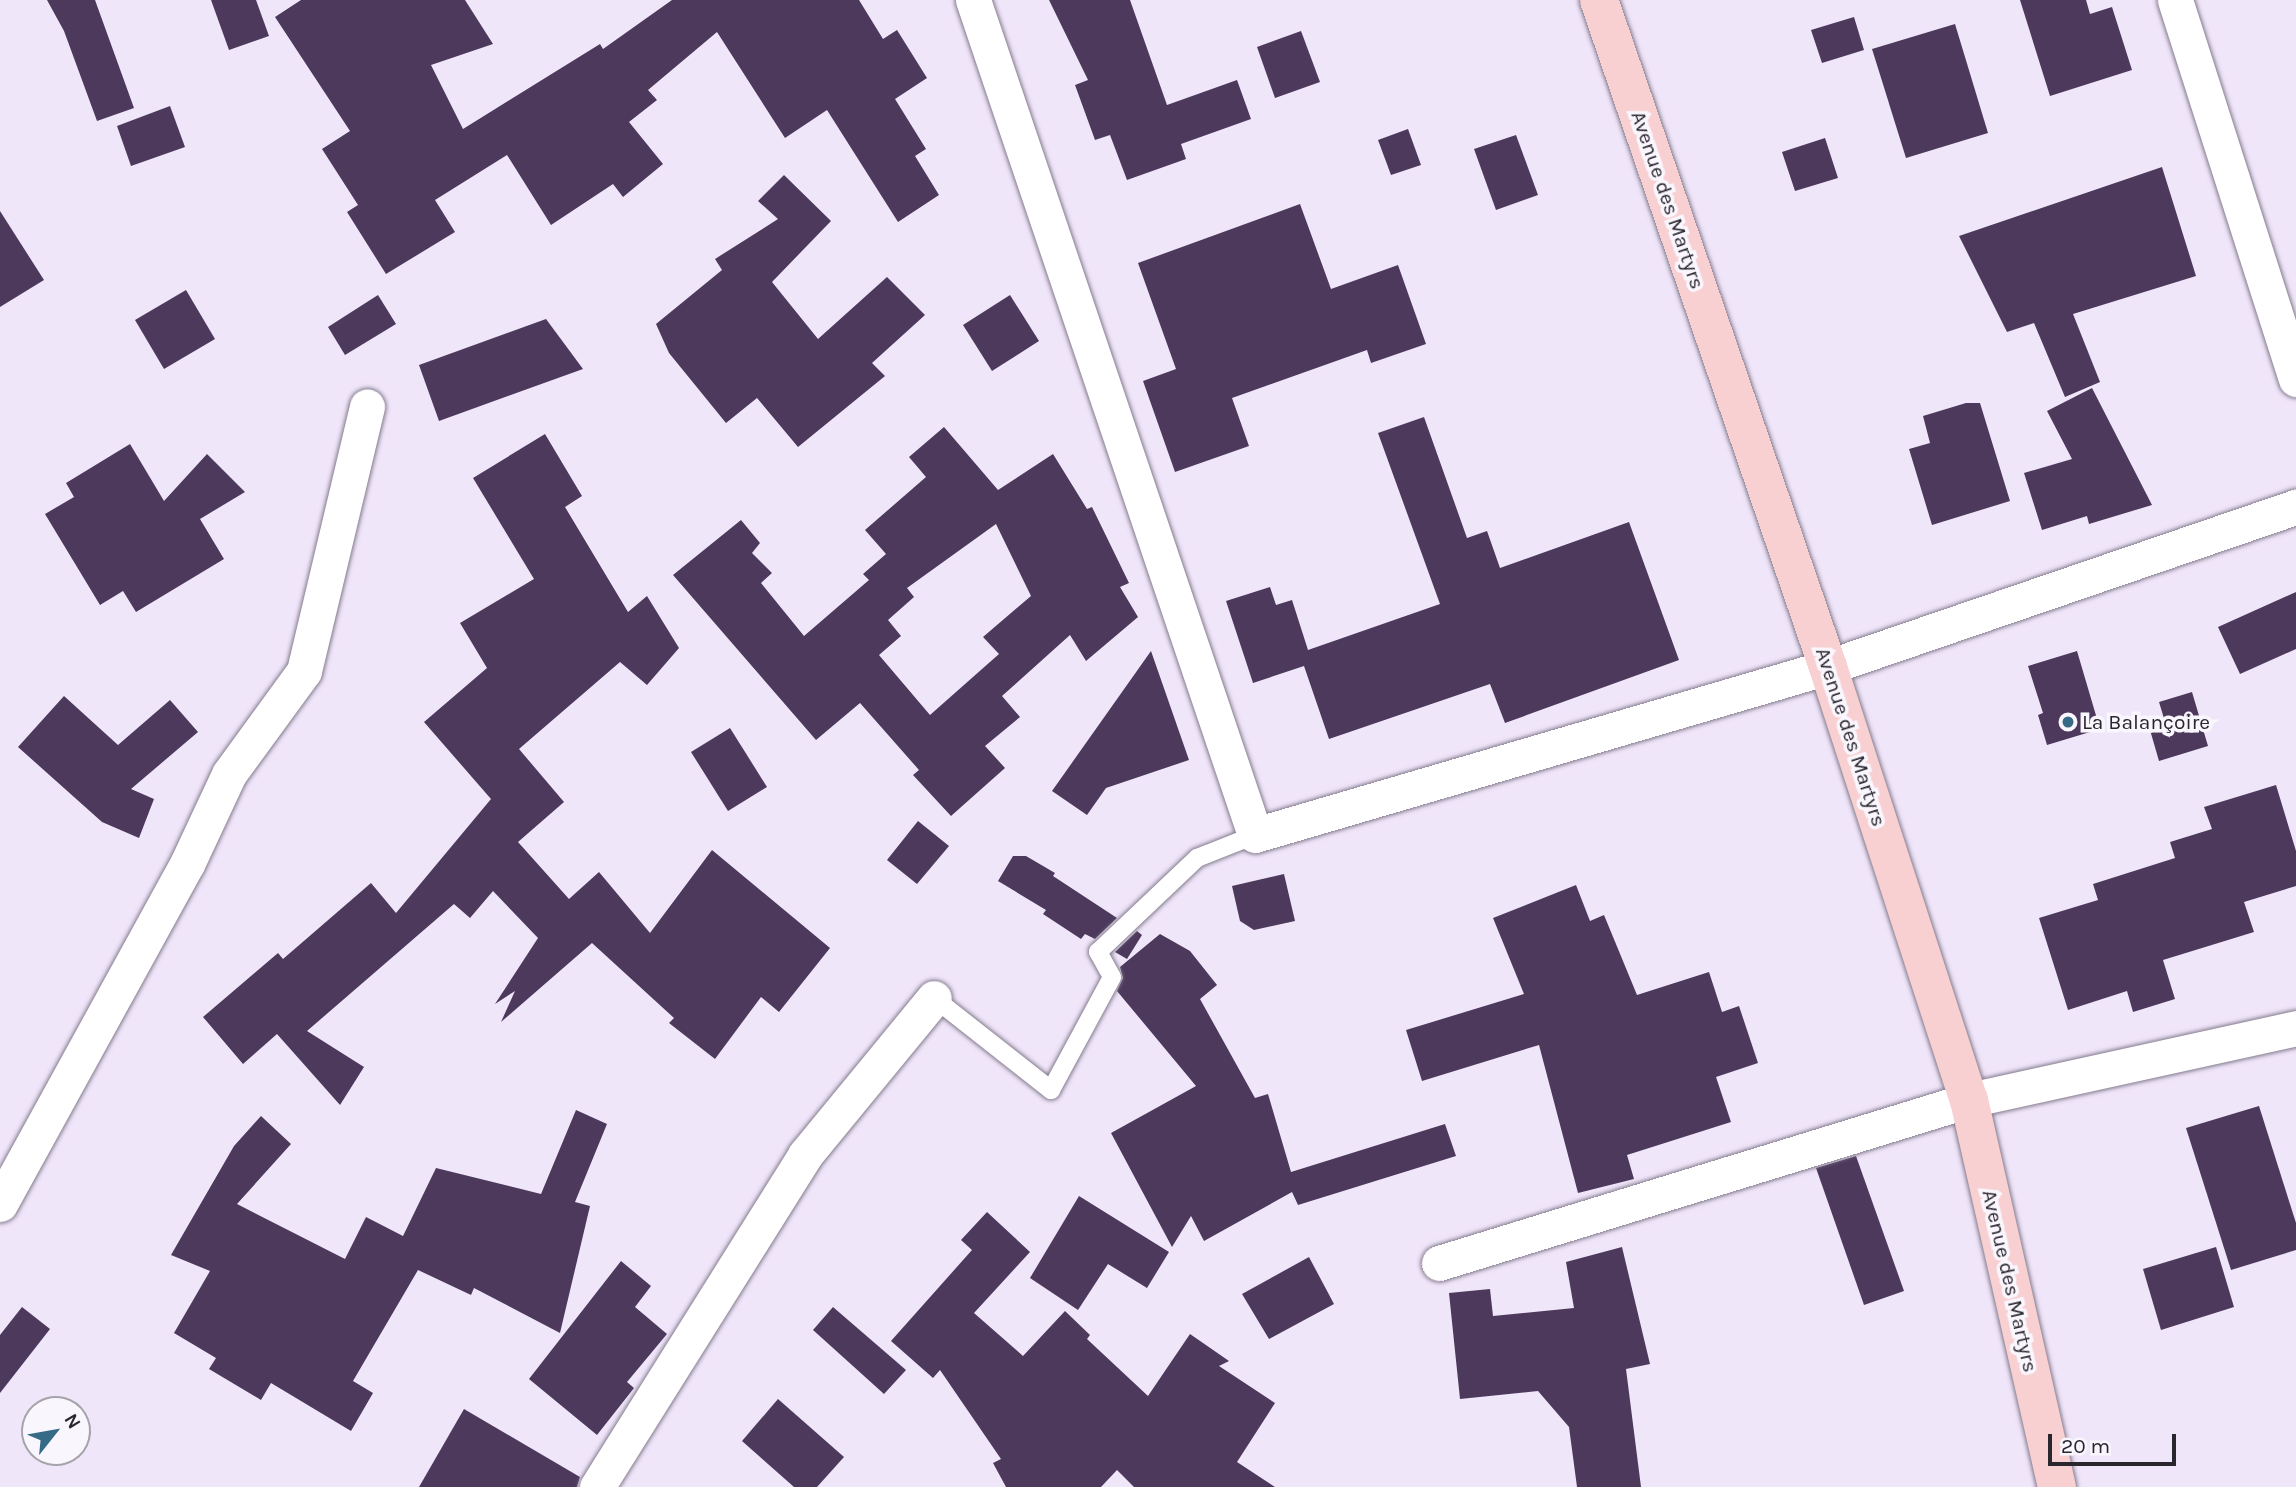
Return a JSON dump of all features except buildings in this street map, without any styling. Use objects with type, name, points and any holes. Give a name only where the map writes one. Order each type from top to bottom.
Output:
[{"type":"main road","name":"Avenue des Martyrs","points":[[1600,0],[1828,667],[1969,1100],[2057,1487]]},
{"type":"street","points":[[973,0],[1255,835],[1828,667],[2296,507]]},
{"type":"street","points":[[2175,0],[2296,379]]},
{"type":"street","points":[[0,1204],[187,864],[229,774],[304,671],[368,406]]},
{"type":"street","points":[[597,1487],[805,1155],[934,998]]},
{"type":"street","points":[[1439,1263],[1969,1100],[2296,1028]]},
{"type":"lane","points":[[934,998],[1051,1090],[1112,977],[1098,952],[1197,858],[1255,835]]},
{"type":"place","name":"La Balançoire","points":[[2068,722]]}]
